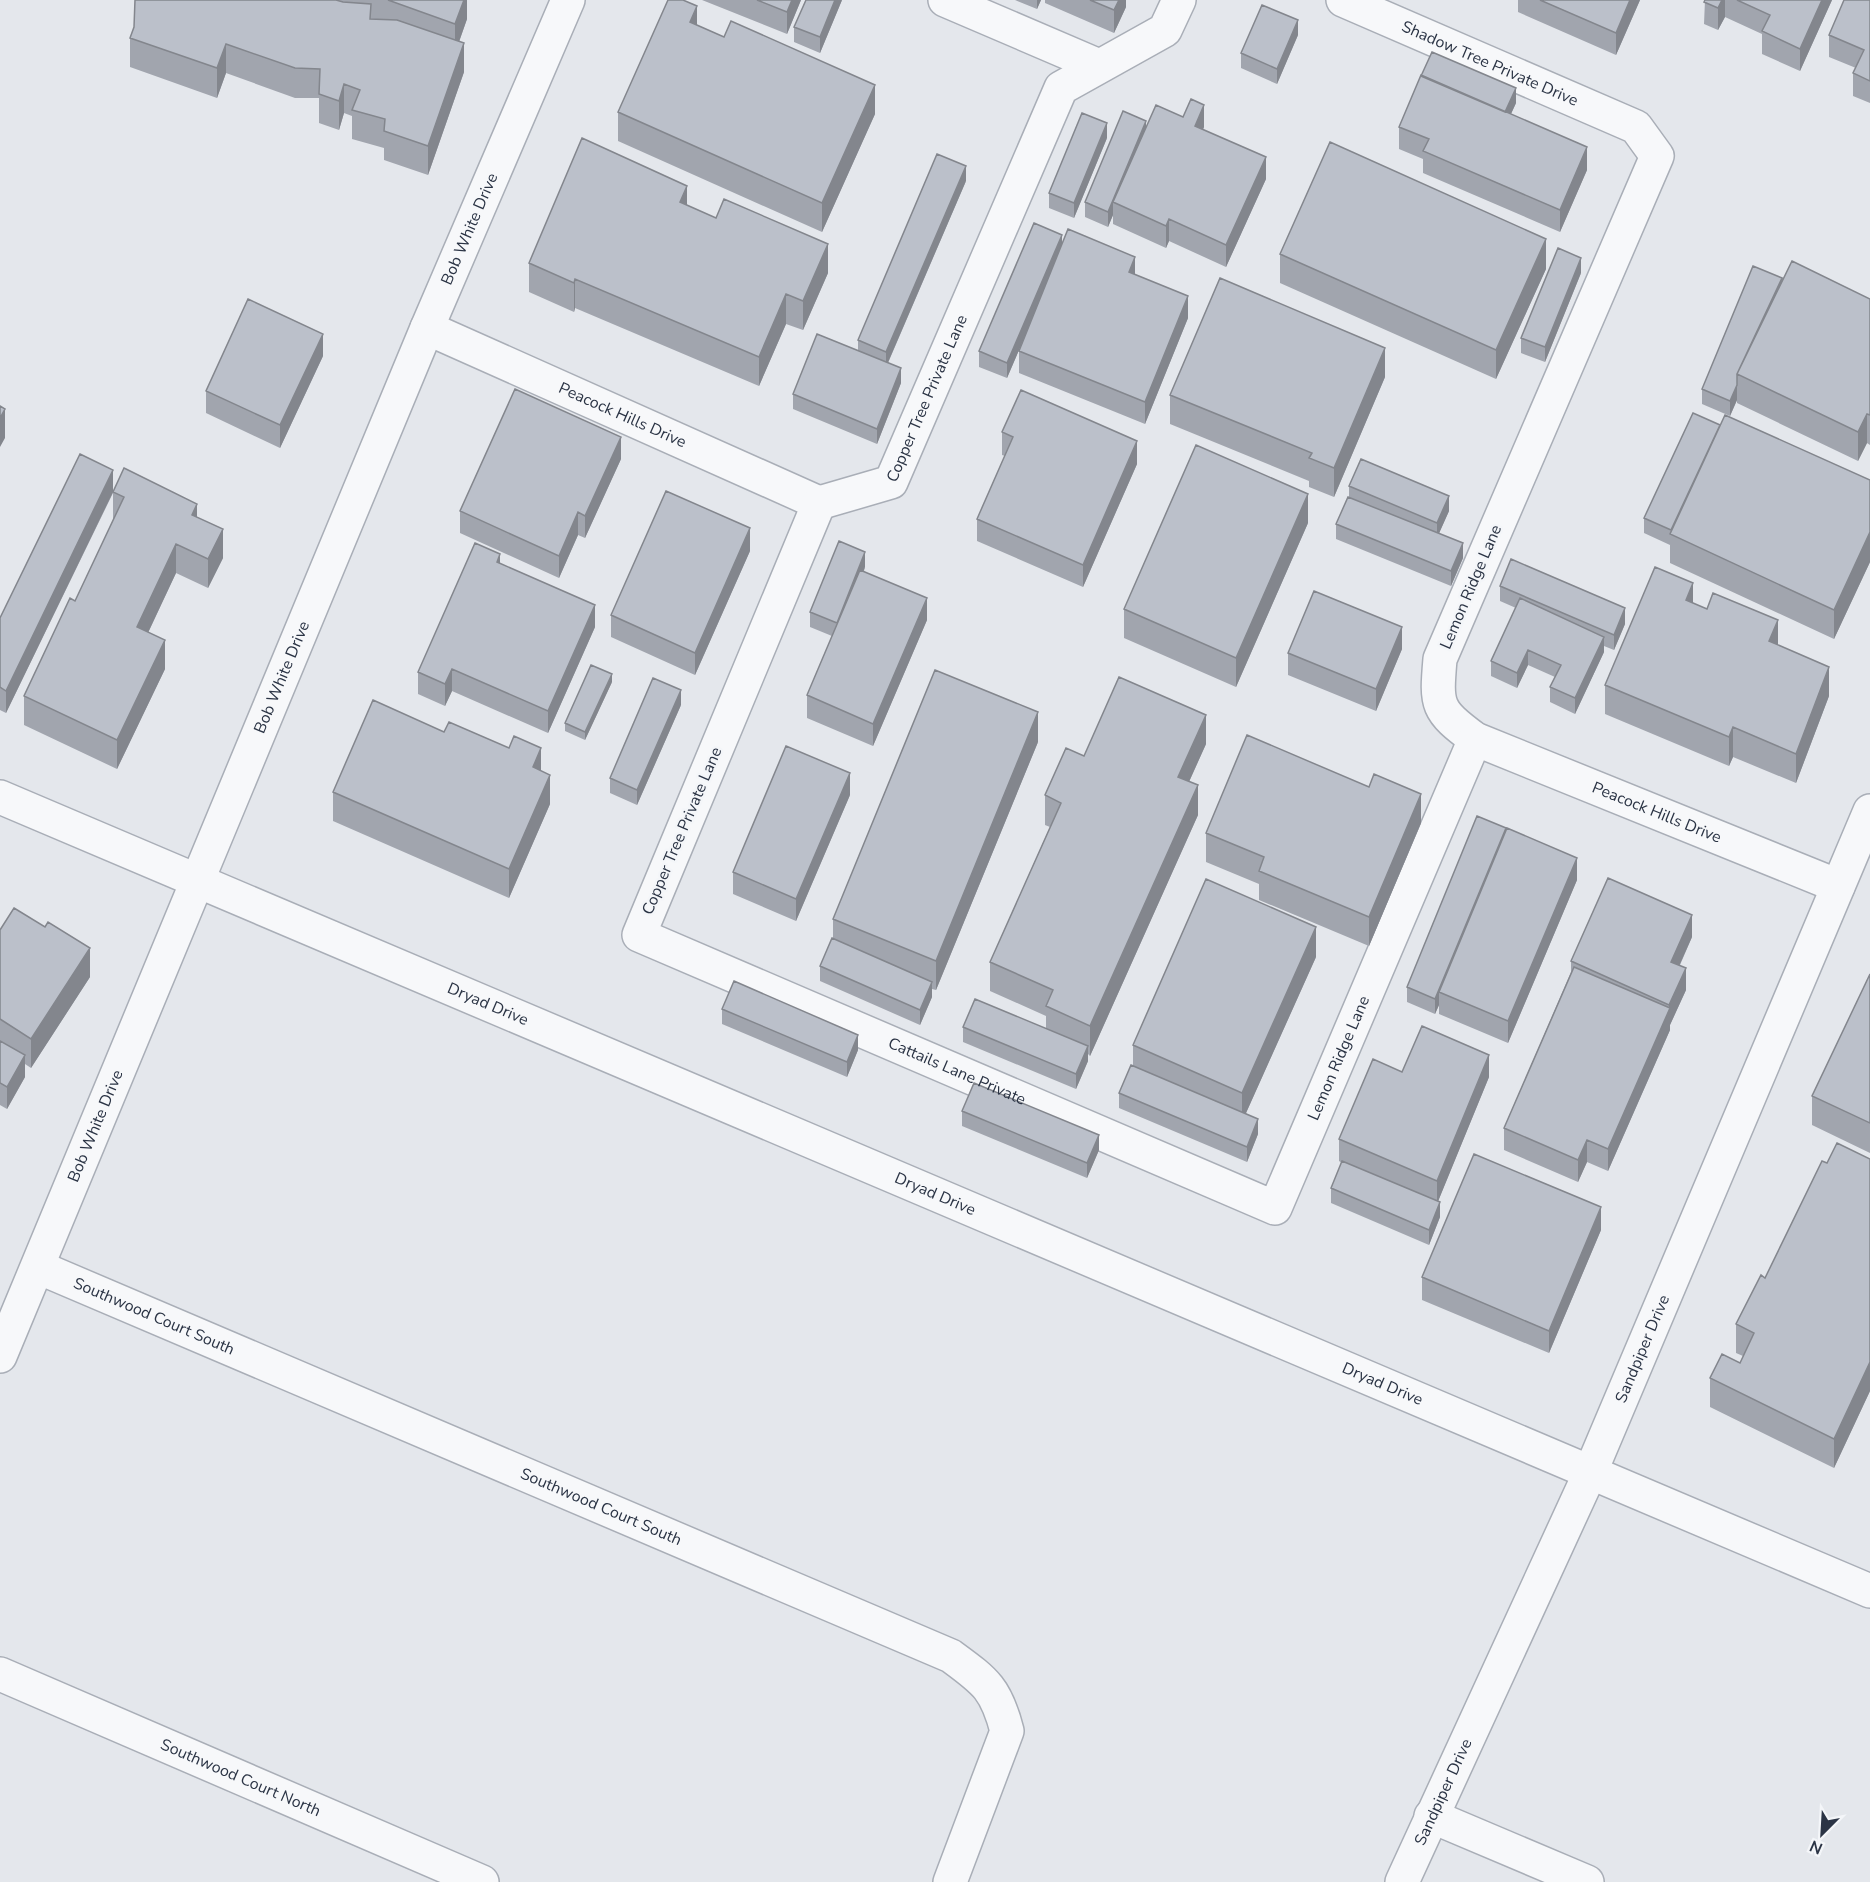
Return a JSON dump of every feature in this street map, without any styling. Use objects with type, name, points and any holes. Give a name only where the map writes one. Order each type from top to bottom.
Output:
[{"type":"street","name":"Bob White Drive","points":[[0,1356],[427,328],[568,0]]},
{"type":"street","points":[[945,0],[1099,66]]},
{"type":"street","name":"Copper Tree Private Lane","points":[[639,934],[819,503],[891,482],[1061,88],[1166,30],[1179,0]]},
{"type":"street","name":"Shadow Tree Private Drive","points":[[1343,0],[1636,128]]},
{"type":"street","name":"Lemon Ridge Lane","points":[[1275,1208],[1475,739],[1446,718],[1437,693],[1440,659],[1657,156],[1636,128]]},
{"type":"street","name":"Peacock Hills Drive","points":[[427,328],[819,503]]},
{"type":"street","name":"Peacock Hills Drive","points":[[1475,739],[1838,886]]},
{"type":"street","name":"Dryad Drive","points":[[0,797],[1870,1592]]},
{"type":"street","name":"Sandpiper Drive","points":[[1402,1882],[1590,1473],[1870,811]]},
{"type":"street","name":"Cattails Lane Private","points":[[639,934],[1275,1208]]},
{"type":"street","name":"Southwood Court South","points":[[38,1267],[951,1656],[985,1680],[1000,1705],[1007,1731],[955,1870]]},
{"type":"street","name":"Southwood Court North","points":[[0,1674],[482,1882]]},
{"type":"street","points":[[1431,1816],[1587,1882]]},
{"type":"building","points":[[135,0],[336,0],[371,4],[370,19],[397,20],[464,43],[428,146],[384,131],[385,119],[352,110],[360,90],[344,84],[339,101],[319,94],[320,69],[295,68],[226,44],[217,68],[130,38],[134,27]]},
{"type":"building","points":[[388,0],[464,0],[455,24]]},
{"type":"building","points":[[668,0],[683,0],[697,6],[690,22],[724,37],[731,21],[875,85],[822,203],[618,112]]},
{"type":"building","points":[[757,0],[792,0],[787,12]]},
{"type":"building","points":[[806,0],[835,0],[820,37],[794,27]]},
{"type":"building","points":[[1090,0],[1119,0],[1114,10]]},
{"type":"building","points":[[1540,0],[1630,0],[1616,33]]},
{"type":"building","points":[[1705,0],[1722,0],[1718,8],[1704,2]]},
{"type":"building","points":[[1737,0],[1822,0],[1800,49],[1762,31],[1770,15]]},
{"type":"building","points":[[1844,0],[1870,0],[1870,81],[1853,73],[1864,50],[1829,35]]},
{"type":"building","points":[[1262,5],[1298,20],[1277,69],[1241,53]]},
{"type":"building","points":[[1432,52],[1516,88],[1505,112],[1421,76]]},
{"type":"building","points":[[1421,75],[1587,147],[1560,210],[1423,151],[1429,139],[1399,127]]},
{"type":"building","points":[[1191,99],[1204,105],[1195,126],[1266,157],[1226,245],[1169,219],[1166,226],[1113,202],[1156,105],[1183,117]]},
{"type":"building","points":[[1123,111],[1146,121],[1108,212],[1085,202]]},
{"type":"building","points":[[1082,113],[1107,123],[1074,203],[1049,193]]},
{"type":"building","points":[[582,138],[687,186],[680,202],[716,218],[724,199],[828,244],[803,301],[786,294],[759,357],[575,279],[574,283],[529,263]]},
{"type":"building","points":[[1330,142],[1546,239],[1496,350],[1280,254]]},
{"type":"building","points":[[937,154],[966,166],[886,352],[858,340]]},
{"type":"building","points":[[1034,223],[1062,235],[1007,363],[979,351]]},
{"type":"building","points":[[1068,229],[1135,257],[1129,272],[1188,296],[1145,402],[1019,351]]},
{"type":"building","points":[[1558,248],[1581,258],[1545,347],[1521,338]]},
{"type":"building","points":[[1792,261],[1870,299],[1870,415],[1867,414],[1858,432],[1737,374]]},
{"type":"building","points":[[1753,266],[1782,278],[1737,374],[1737,385],[1730,401],[1702,389]]},
{"type":"building","points":[[1220,278],[1385,348],[1334,468],[1309,458],[1312,453],[1170,395]]},
{"type":"building","points":[[248,299],[323,334],[280,425],[206,391]]},
{"type":"building","points":[[817,334],[901,368],[877,429],[793,394]]},
{"type":"building","points":[[515,389],[621,437],[585,516],[578,512],[559,556],[460,511]]},
{"type":"building","points":[[1021,390],[1137,441],[1083,565],[977,519],[1013,437],[1002,432]]},
{"type":"building","points":[[0,406],[5,409],[0,418]]},
{"type":"building","points":[[1693,413],[1720,425],[1671,530],[1644,518]]},
{"type":"building","points":[[1725,415],[1870,480],[1870,532],[1834,610],[1670,534]]},
{"type":"building","points":[[1196,445],[1308,494],[1236,658],[1124,609]]},
{"type":"building","points":[[80,454],[113,470],[6,691],[0,687],[0,618]]},
{"type":"building","points":[[1361,459],[1449,496],[1437,523],[1349,486]]},
{"type":"building","points":[[124,468],[197,504],[192,515],[223,529],[208,559],[176,544],[137,627],[165,640],[117,740],[24,696],[70,598],[75,601],[124,497],[113,492]]},
{"type":"building","points":[[666,491],[750,528],[695,653],[611,615]]},
{"type":"building","points":[[1348,497],[1463,543],[1451,571],[1336,524]]},
{"type":"building","points":[[839,541],[865,552],[837,623],[810,612]]},
{"type":"building","points":[[475,543],[500,554],[497,562],[595,605],[548,711],[452,669],[445,684],[418,672]]},
{"type":"building","points":[[1511,559],[1625,608],[1614,635],[1500,586]]},
{"type":"building","points":[[1655,567],[1693,583],[1686,600],[1707,609],[1713,593],[1778,620],[1769,641],[1829,667],[1796,754],[1733,727],[1729,737],[1605,685]]},
{"type":"building","points":[[860,570],[927,598],[873,724],[807,695]]},
{"type":"building","points":[[1314,591],[1402,627],[1376,689],[1288,653]]},
{"type":"building","points":[[1520,598],[1604,637],[1575,698],[1550,687],[1561,665],[1528,650],[1517,673],[1491,661]]},
{"type":"building","points":[[591,665],[612,674],[585,732],[565,723]]},
{"type":"building","points":[[935,670],[1038,712],[936,961],[833,919]]},
{"type":"building","points":[[1119,677],[1206,715],[1178,777],[1198,785],[1090,1026],[1046,1006],[1053,990],[990,962],[1061,803],[1045,795],[1066,748],[1084,756]]},
{"type":"building","points":[[653,678],[681,690],[637,790],[610,778]]},
{"type":"building","points":[[373,700],[444,732],[449,722],[509,748],[514,736],[541,748],[533,767],[550,775],[509,869],[333,792]]},
{"type":"building","points":[[1247,735],[1369,787],[1374,774],[1421,794],[1369,917],[1259,871],[1264,857],[1206,833]]},
{"type":"building","points":[[786,746],[850,773],[796,899],[733,872]]},
{"type":"building","points":[[1477,816],[1506,828],[1435,999],[1407,987]]},
{"type":"building","points":[[1507,828],[1577,858],[1508,1021],[1439,992]]},
{"type":"building","points":[[1608,878],[1692,915],[1671,962],[1686,968],[1669,1005],[1571,961]]},
{"type":"building","points":[[1206,879],[1316,927],[1242,1093],[1133,1045]]},
{"type":"building","points":[[14,908],[45,927],[48,922],[90,948],[31,1039],[0,1019],[0,930]]},
{"type":"building","points":[[832,938],[932,982],[920,1010],[820,966]]},
{"type":"building","points":[[1574,967],[1670,1008],[1608,1149],[1587,1140],[1578,1160],[1504,1128]]},
{"type":"building","points":[[1870,974],[1870,1123],[1812,1096]]},
{"type":"building","points":[[734,981],[858,1035],[847,1062],[722,1009]]},
{"type":"building","points":[[975,999],[1088,1046],[1076,1074],[963,1027]]},
{"type":"building","points":[[1422,1026],[1489,1055],[1437,1181],[1339,1139],[1373,1059],[1402,1072]]},
{"type":"building","points":[[0,1041],[25,1055],[7,1087],[0,1083]]},
{"type":"building","points":[[1131,1065],[1258,1119],[1247,1147],[1119,1093]]},
{"type":"building","points":[[974,1083],[1099,1135],[1087,1163],[962,1111]]},
{"type":"building","points":[[1837,1143],[1870,1159],[1870,1362],[1834,1439],[1710,1378],[1722,1354],[1740,1363],[1754,1333],[1736,1324],[1761,1275],[1765,1278],[1822,1161],[1827,1163]]},
{"type":"building","points":[[1474,1154],[1601,1207],[1549,1331],[1422,1277]]},
{"type":"building","points":[[1342,1161],[1440,1202],[1429,1230],[1331,1188]]}]
